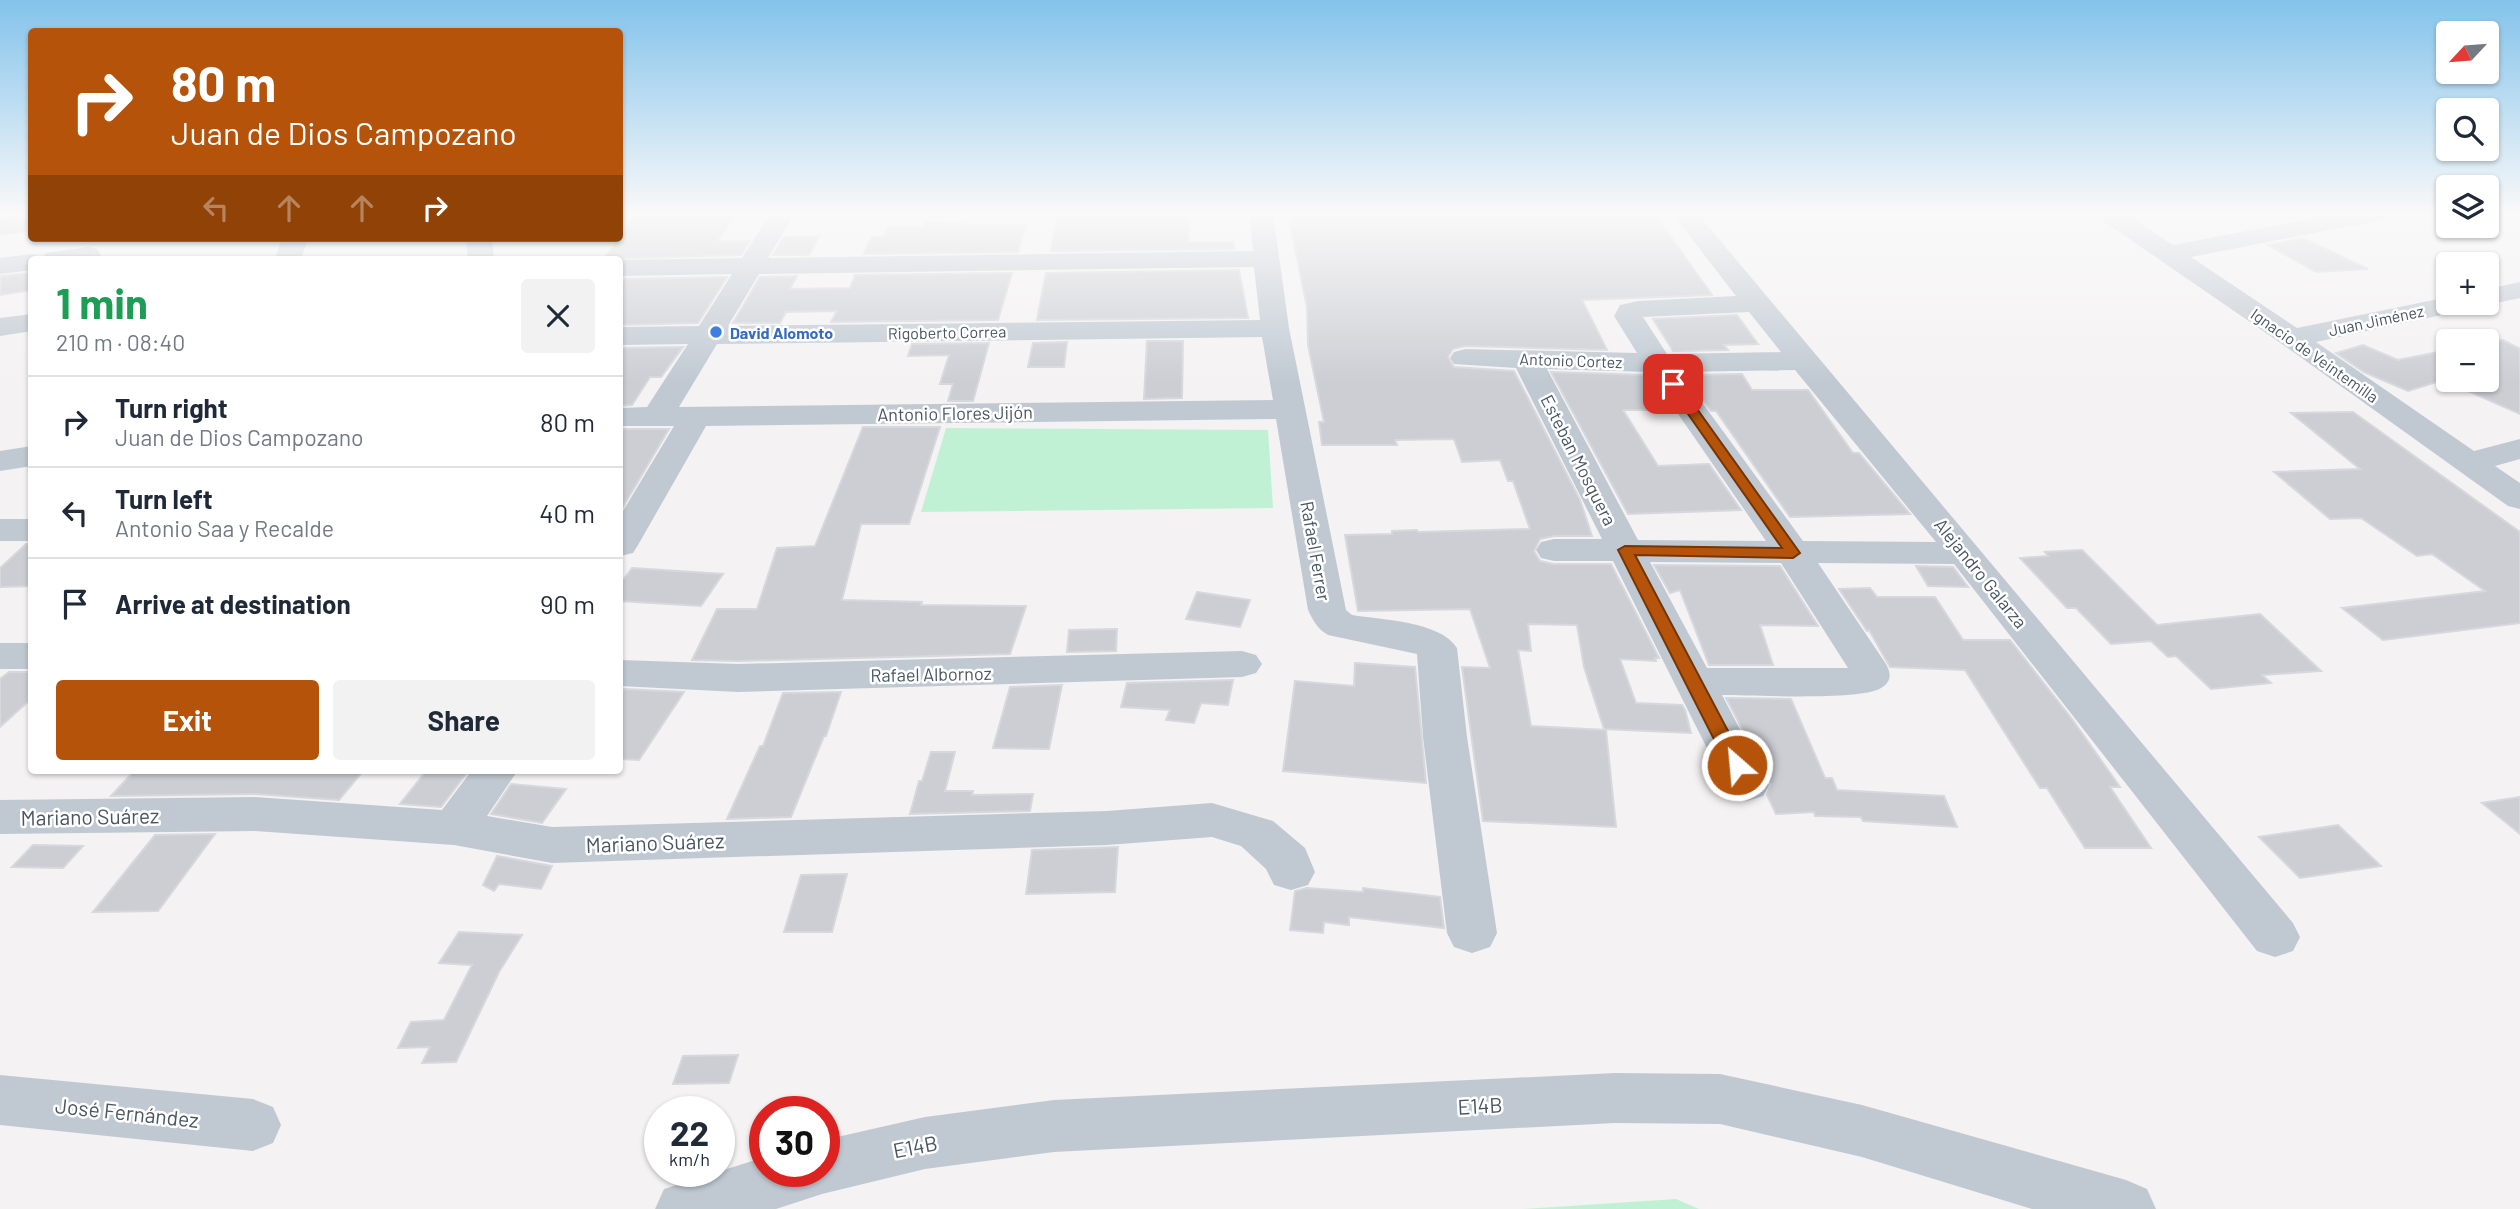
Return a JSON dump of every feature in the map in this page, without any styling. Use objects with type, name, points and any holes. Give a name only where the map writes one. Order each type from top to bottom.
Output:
[{"type":"street","points":[[657,416],[749,269]]},
{"type":"street","name":"Rafael Ferrer","points":[[1267,269],[1275,328],[1329,616],[1342,626],[1424,639],[1437,648],[1445,737],[1472,933]]},
{"type":"street","name":"Alejandro Galarza","points":[[1729,269],[1965,553],[2274,937]]},
{"type":"street","name":"Ignacio de Veintemilla","points":[[2191,269],[2520,499]]},
{"type":"street","points":[[2499,294],[2520,290]]},
{"type":"street","points":[[1694,682],[1863,681],[1870,677],[1870,670],[1793,553],[1658,363],[1628,316],[1630,311],[1756,303]]},
{"type":"street","name":"Juan Jiménez","points":[[2292,338],[2436,308]]},
{"type":"street","points":[[0,327],[28,323]]},
{"type":"street","name":"Rigoberto Correa","points":[[623,336],[1275,328]]},
{"type":"street","name":"Antonio Cortez","points":[[1465,358],[1658,363],[1803,360]]},
{"type":"street","name":"Esteban Mosquera","points":[[1526,358],[1747,785]]},
{"type":"street","name":"Antonio Flores Jijón","points":[[623,417],[1291,409]]},
{"type":"street","points":[[624,528],[696,416]]},
{"type":"street","points":[[2468,463],[2520,449]]},
{"type":"street","points":[[0,461],[28,457]]},
{"type":"street","points":[[0,530],[28,530]]},
{"type":"street","points":[[1554,550],[1965,553]]},
{"type":"street","points":[[0,656],[28,656]]},
{"type":"street","name":"Rafael Albornoz","points":[[623,673],[738,678],[1242,664]]},
{"type":"street","points":[[454,828],[493,774]]},
{"type":"street","name":"Mariano Suárez","points":[[0,817],[255,814],[454,828],[552,845],[1107,828],[1212,820],[1257,833],[1288,861],[1291,872]]},
{"type":"street","name":"E14B","points":[[840,1163],[925,1143],[1054,1126],[1615,1098],[1720,1099],[1862,1130],[2126,1209]]},
{"type":"street","name":"José Fernández","points":[[0,1100],[253,1125]]},
{"type":"street","points":[[685,1209],[757,1187]]},
{"type":"green space","points":[[946,428],[1268,430],[1273,508],[921,512]]},
{"type":"green space","points":[[1676,1199],[1699,1209],[1523,1209]]},
{"type":"building","points":[[1299,269],[1694,269],[1712,295],[1582,300],[1607,350],[1465,346],[1453,349],[1448,357],[1454,367],[1514,371],[1580,500],[1592,536],[1554,536],[1540,539],[1534,551],[1540,561],[1553,564],[1611,564],[1659,658],[1655,658],[1656,661],[1620,659],[1636,703],[1682,705],[1685,710],[1691,733],[1604,729],[1584,667],[1577,625],[1528,624],[1531,651],[1518,650],[1531,726],[1606,730],[1616,827],[1483,821],[1462,667],[1490,668],[1470,609],[1358,611],[1345,535],[1392,534],[1392,531],[1417,530],[1530,529],[1513,481],[1508,481],[1500,460],[1462,462],[1454,439],[1395,440],[1397,445],[1322,445],[1319,422],[1324,422],[1308,345],[1307,307]]},
{"type":"building","points":[[2311,269],[2361,269],[2316,272]]},
{"type":"building","points":[[1239,270],[1248,318],[1037,320],[1046,273]]},
{"type":"building","points":[[28,273],[28,291],[0,295],[1,276]]},
{"type":"building","points":[[1012,273],[998,320],[831,322],[837,311],[786,312],[780,323],[733,323],[760,277],[797,276],[790,289],[850,288],[855,275]]},
{"type":"building","points":[[727,277],[698,323],[623,325],[625,279]]},
{"type":"building","points":[[1737,315],[1758,344],[1724,345],[1728,350],[1673,351],[1653,319]]},
{"type":"building","points":[[2503,340],[2520,349],[2520,414],[2470,392],[2499,392],[2499,341]]},
{"type":"building","points":[[1147,341],[1183,341],[1182,398],[1144,399]]},
{"type":"building","points":[[1067,342],[1064,367],[1028,367],[1033,343]]},
{"type":"building","points":[[989,343],[973,401],[948,401],[953,384],[940,384],[949,355],[908,356],[912,344]]},
{"type":"building","points":[[2363,345],[2398,360],[2436,352],[2436,382],[2408,391],[2364,372],[2336,353]]},
{"type":"building","points":[[683,347],[661,377],[650,377],[632,405],[623,406],[623,348]]},
{"type":"building","points":[[1551,372],[1648,375],[1672,410],[1623,410],[1658,466],[1709,464],[1741,510],[1628,514]]},
{"type":"building","points":[[1742,374],[1752,390],[1808,390],[1853,453],[1859,453],[1910,514],[1790,517],[1716,411],[1711,411],[1685,375]]},
{"type":"building","points":[[2353,412],[2520,532],[2520,623],[2383,640],[2342,608],[2485,591],[2432,554],[2417,556],[2361,518],[2330,519],[2274,472],[2360,469],[2291,413]]},
{"type":"building","points":[[863,427],[940,427],[909,524],[861,524],[842,600],[922,602],[921,605],[1026,606],[1010,654],[692,660],[717,609],[757,609],[777,548],[815,546]]},
{"type":"building","points":[[623,429],[669,429],[623,507]]},
{"type":"building","points":[[28,544],[28,586],[0,587],[0,568]]},
{"type":"building","points":[[2082,550],[2157,625],[2260,614],[2321,671],[2262,675],[2271,683],[2211,689],[2176,656],[2168,657],[2151,641],[2111,644],[2076,608],[2067,608],[2020,558],[2048,556],[2045,552]]},
{"type":"building","points":[[1654,565],[1780,566],[1818,626],[1760,625],[1773,665],[1709,665],[1680,590],[1670,593]]},
{"type":"building","points":[[1916,566],[1953,567],[1968,587],[1928,586]]},
{"type":"building","points":[[632,568],[723,574],[701,606],[623,601],[623,580]]},
{"type":"building","points":[[1870,588],[1877,597],[1935,597],[1963,640],[2010,640],[2072,719],[2120,787],[2110,787],[2151,848],[2085,848],[2047,788],[2040,788],[1965,670],[1890,667],[1869,630],[1867,631],[1839,589]]},
{"type":"building","points":[[1197,592],[1250,600],[1240,627],[1186,619]]},
{"type":"building","points":[[1117,629],[1116,651],[1067,652],[1069,630]]},
{"type":"building","points":[[1355,663],[1415,667],[1426,783],[1283,771],[1295,681],[1354,686]]},
{"type":"building","points":[[9,672],[28,672],[28,702],[0,727],[0,679]]},
{"type":"building","points":[[1233,680],[1228,705],[1201,703],[1194,723],[1166,720],[1170,710],[1121,707],[1127,683]]},
{"type":"building","points":[[1062,685],[1049,749],[993,748],[1010,687]]},
{"type":"building","points":[[623,691],[684,692],[639,760],[623,759]]},
{"type":"building","points":[[841,692],[826,736],[791,817],[727,819],[760,746],[763,746],[783,693]]},
{"type":"building","points":[[1726,698],[1791,699],[1825,778],[1832,778],[1837,790],[1944,796],[1957,827],[1863,821],[1861,817],[1815,816],[1814,812],[1776,814],[1767,795],[1771,784]]},
{"type":"building","points":[[931,752],[955,752],[945,791],[973,791],[972,795],[1033,794],[1030,811],[910,814]]},
{"type":"building","points":[[131,774],[361,774],[339,800],[255,794],[111,796]]},
{"type":"building","points":[[424,774],[466,774],[441,807],[400,804]]},
{"type":"building","points":[[511,784],[566,789],[542,823],[491,814]]},
{"type":"building","points":[[2520,797],[2520,834],[2482,803]]},
{"type":"building","points":[[2338,825],[2381,866],[2300,878],[2259,837]]},
{"type":"building","points":[[215,834],[158,911],[93,912],[155,835]]},
{"type":"building","points":[[33,845],[83,846],[63,868],[12,867]]},
{"type":"building","points":[[1118,847],[1115,892],[1026,894],[1032,850]]},
{"type":"building","points":[[497,856],[552,866],[541,889],[499,884],[494,891],[483,885]]},
{"type":"building","points":[[847,874],[832,932],[784,932],[801,875]]},
{"type":"building","points":[[1307,888],[1363,892],[1363,888],[1440,897],[1444,928],[1349,917],[1349,925],[1324,922],[1323,933],[1290,930],[1295,891]]},
{"type":"building","points":[[459,932],[522,935],[499,972],[456,1062],[422,1063],[430,1047],[398,1048],[411,1022],[444,1020],[472,965],[439,963]]},
{"type":"building","points":[[738,1055],[729,1083],[673,1084],[683,1056]]},
{"type":"place","name":"David Alomoto","points":[[716,332]]},
{"type":"route","points":[[1673,384],[1793,553],[1625,550],[1737,765]]}]
